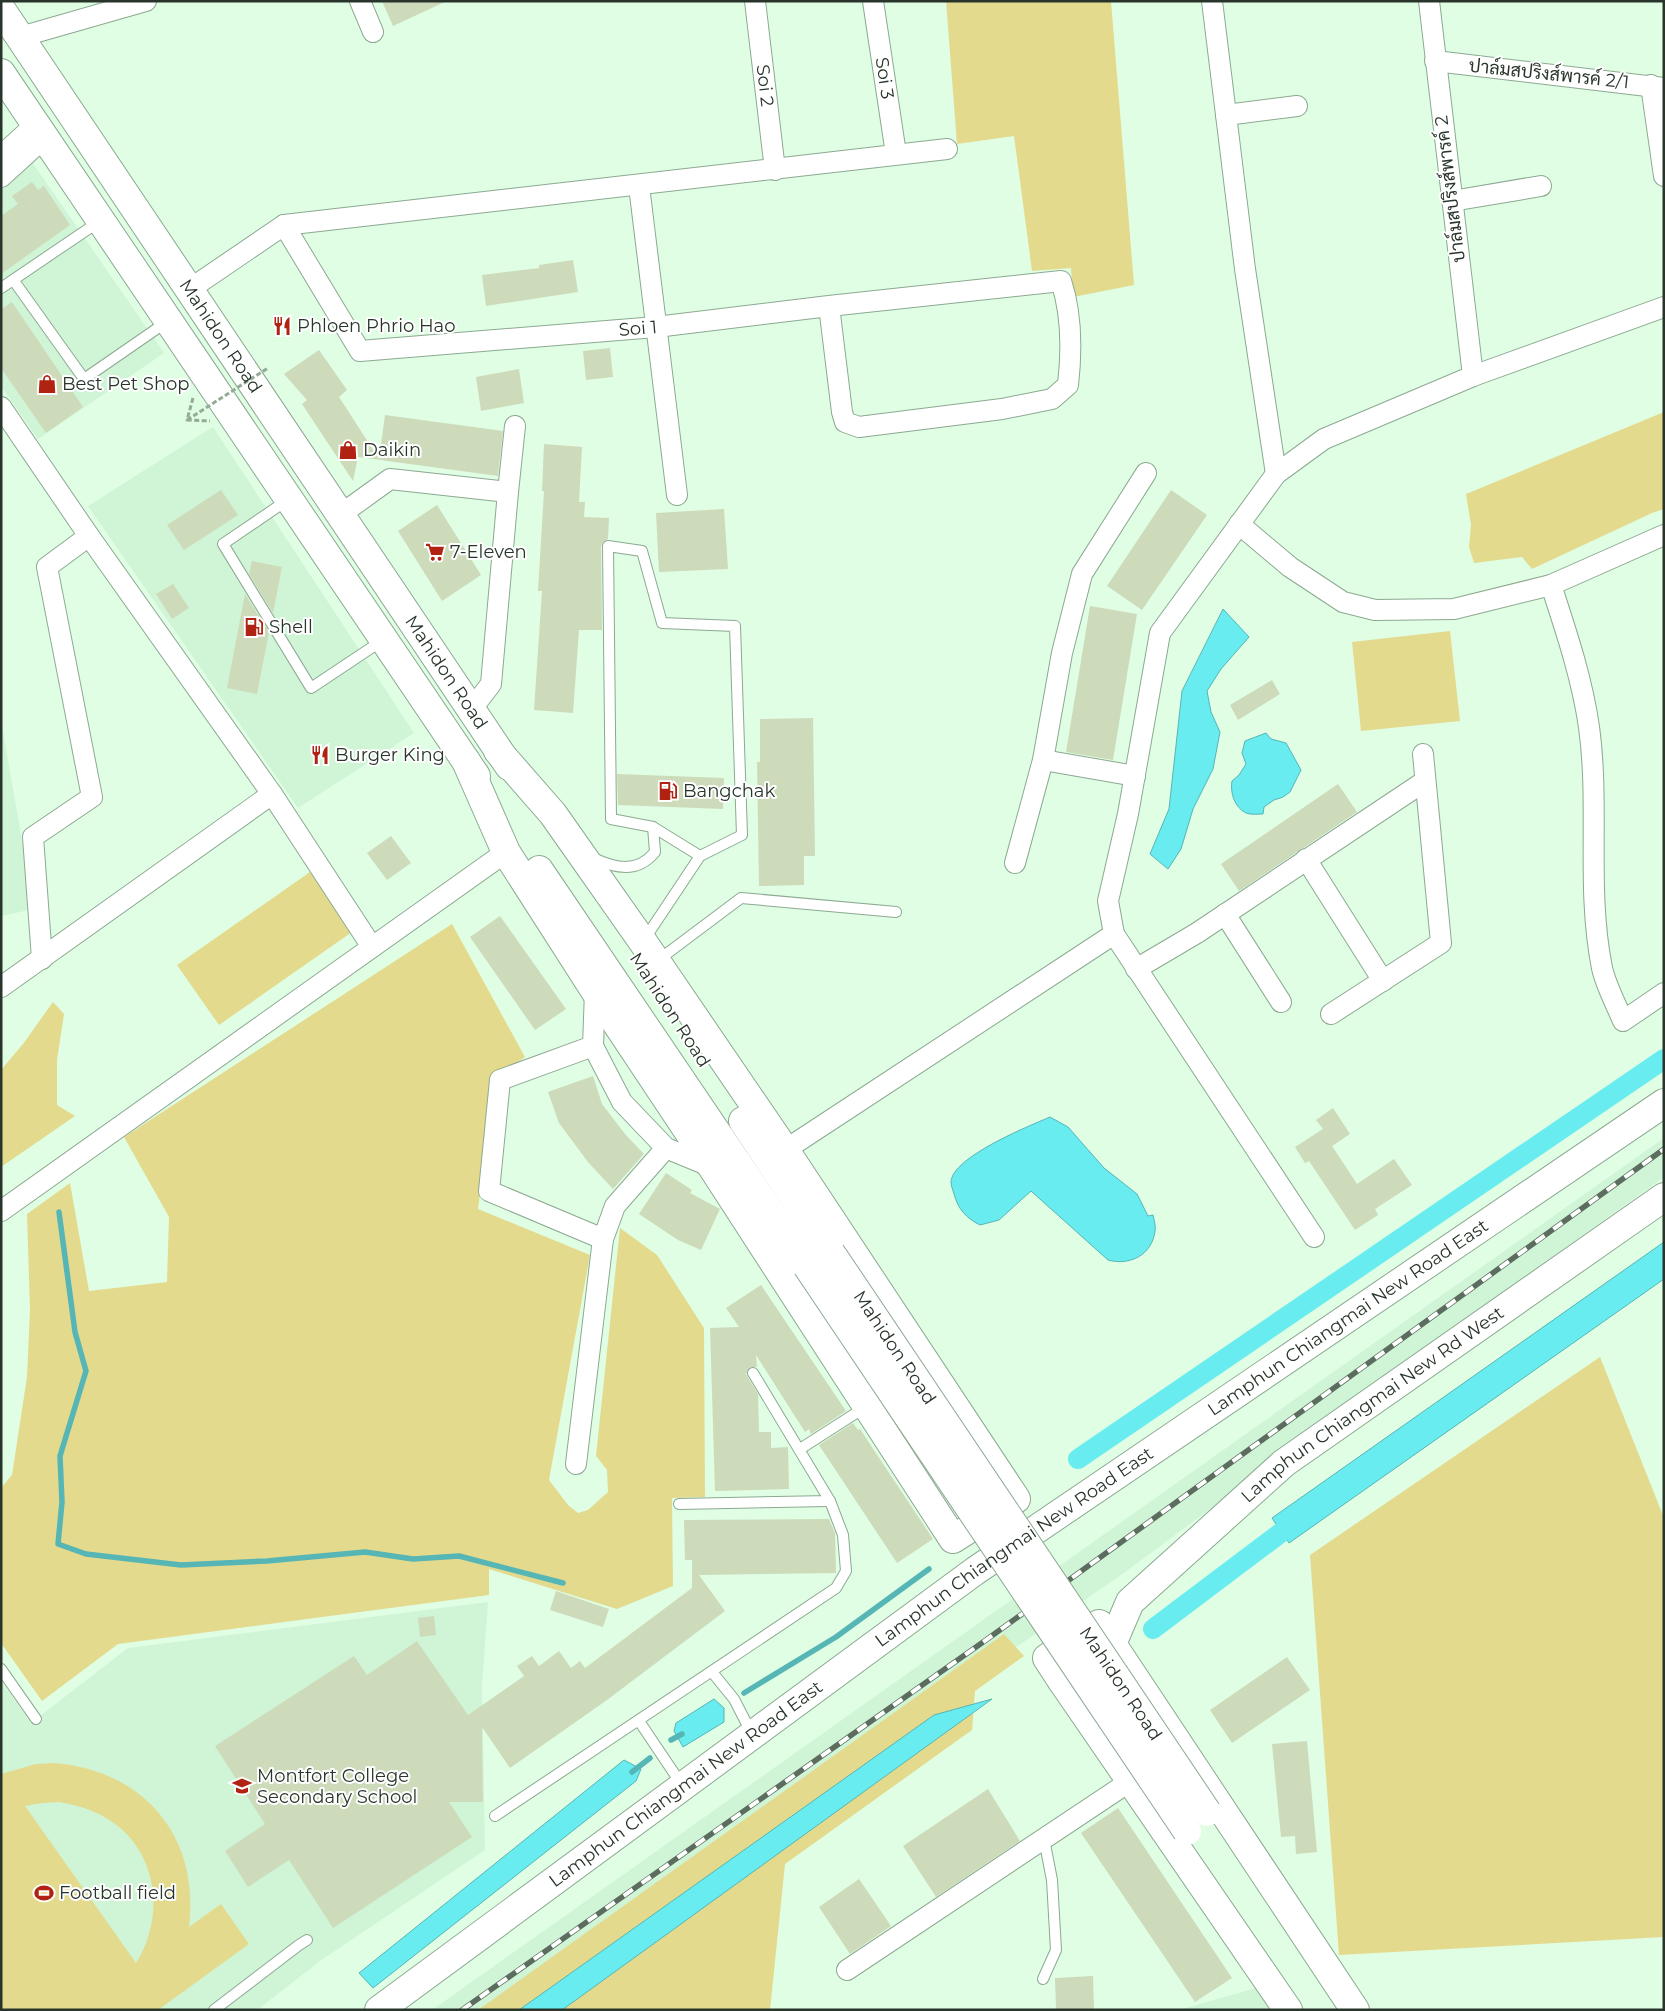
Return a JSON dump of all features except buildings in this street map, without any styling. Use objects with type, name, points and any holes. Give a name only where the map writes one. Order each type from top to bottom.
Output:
[{"type":"main road","points":[[1,4],[20,37]]},
{"type":"main road","name":"Mahidon Road","points":[[1,9],[190,289],[831,1253],[1340,2010]]},
{"type":"main road","name":"Mahidon Road","points":[[1,73],[1187,1830],[1304,2010]]},
{"type":"main road","points":[[1,101],[40,131]]},
{"type":"main road","points":[[498,751],[554,814],[650,952],[785,1150],[1037,1528]]},
{"type":"main road","points":[[466,761],[506,852],[594,992],[712,1167],[975,1571]]},
{"type":"main road","name":"Lamphun Chiangmai New Road East","points":[[379,2010],[975,1571],[1664,1103]]},
{"type":"main road","name":"Lamphun Chiangmai New Rd West","points":[[1106,1634],[1130,1602],[1284,1464],[1664,1196]]},
{"type":"main road","points":[[953,1539],[1016,1499]]},
{"type":"main road","points":[[1288,2010],[1132,1780],[1062,1681],[1106,1634],[1355,2010]]},
{"type":"street","points":[[20,37],[146,1]]},
{"type":"street","points":[[360,1],[373,32]]},
{"type":"street","name":"Soi 2","points":[[756,1],[776,170]]},
{"type":"street","name":"Soi 3","points":[[873,1],[896,154]]},
{"type":"street","points":[[1212,1],[1245,269],[1276,474]]},
{"type":"street","name":"ปาล์มสปริงส์พารค์ 2","points":[[1429,1],[1473,376]]},
{"type":"street","name":"ปาล์มสปริงส์พารค์ 2/1","points":[[1435,61],[1657,86]]},
{"type":"street","points":[[1657,86],[1664,176]]},
{"type":"street","points":[[1226,116],[1297,106]]},
{"type":"street","points":[[1,156],[40,131]]},
{"type":"street","points":[[1,177],[40,131]]},
{"type":"street","points":[[190,289],[284,225],[639,186],[947,149]]},
{"type":"street","points":[[639,186],[677,495]]},
{"type":"street","points":[[1452,201],[1541,186]]},
{"type":"street","name":"Soi 1","points":[[284,225],[360,351],[656,327],[829,306],[1061,281],[1067,300],[1071,352],[1068,385],[1052,400],[1002,409],[858,427],[846,422],[842,412],[829,306]]},
{"type":"street","points":[[1314,1237],[1114,934],[1108,901],[1135,776],[1160,633],[1276,474],[1324,439],[1473,376],[1664,307]]},
{"type":"street","points":[[1,407],[89,536],[272,794],[372,948]]},
{"type":"street","points":[[470,711],[491,684],[515,426]]},
{"type":"street","points":[[1015,862],[1043,760],[1062,653],[1082,574],[1146,473]]},
{"type":"street","points":[[340,515],[390,479],[508,492]]},
{"type":"street","points":[[1239,524],[1290,567],[1343,602],[1375,610],[1454,609],[1551,584],[1664,535]]},
{"type":"street","points":[[42,958],[33,837],[92,797],[47,567],[89,536]]},
{"type":"street","points":[[1551,584],[1573,651],[1589,727],[1595,805],[1593,899],[1603,970],[1623,1021],[1664,993]]},
{"type":"street","points":[[1331,1014],[1441,944],[1423,754]]},
{"type":"street","points":[[1043,760],[1135,776]]},
{"type":"street","points":[[1136,968],[1197,933],[1425,781]]},
{"type":"street","points":[[1,987],[272,794]]},
{"type":"street","points":[[1,1211],[506,852]]},
{"type":"street","points":[[1306,859],[1383,981]]},
{"type":"street","points":[[1225,914],[1281,1002]]},
{"type":"street","points":[[785,1150],[1114,934]]},
{"type":"street","points":[[594,992],[593,1046],[622,1102],[666,1148],[712,1167]]},
{"type":"street","points":[[593,1046],[500,1080],[489,1191],[603,1239]]},
{"type":"street","points":[[576,1464],[603,1239],[616,1206],[666,1148]]},
{"type":"street","points":[[847,1970],[1132,1780]]},
{"type":"lane","points":[[1,288],[101,221]]},
{"type":"lane","points":[[14,281],[84,380],[168,320]]},
{"type":"lane","points":[[289,499],[223,544],[311,688],[384,640]]},
{"type":"lane","points":[[650,952],[700,856],[742,834],[735,626],[662,623],[642,550],[608,546],[611,819],[653,827],[700,856]]},
{"type":"lane","points":[[582,854],[609,865],[629,868],[647,861],[655,852],[653,827]]},
{"type":"lane","points":[[650,952],[741,898],[896,912]]},
{"type":"lane","points":[[495,1816],[836,1588],[846,1571],[843,1535],[830,1501],[752,1373]]},
{"type":"lane","points":[[800,1449],[867,1406]]},
{"type":"lane","points":[[679,1504],[830,1501]]},
{"type":"lane","points":[[1,1668],[36,1719]]},
{"type":"lane","points":[[712,1672],[734,1699],[752,1734]]},
{"type":"lane","points":[[639,1720],[683,1786]]},
{"type":"lane","points":[[1043,1979],[1056,1950],[1052,1880],[1044,1838]]},
{"type":"lane","points":[[214,2010],[307,1940]]},
{"type":"path","points":[[186,420],[268,368]]},
{"type":"shaded area","points":[[946,1],[1111,1],[1134,285],[1073,297],[1071,268],[1032,271],[1014,136],[957,144]]},
{"type":"shaded area","points":[[30,159],[164,353],[38,439],[1,386],[1,184]]},
{"type":"shaded area","points":[[1664,412],[1664,509],[1532,569],[1522,557],[1474,563],[1469,547],[1471,525],[1466,494]]},
{"type":"shaded area","points":[[213,427],[414,733],[298,808],[88,506]]},
{"type":"shaded area","points":[[1450,631],[1460,721],[1361,731],[1352,642]]},
{"type":"shaded area","points":[[1,720],[34,909],[1,916]]},
{"type":"shaded area","points":[[310,872],[352,932],[219,1025],[177,965]]},
{"type":"shaded area","points":[[452,924],[525,1057],[495,1078],[478,1209],[590,1255],[549,1480],[568,1505],[578,1513],[588,1510],[608,1492],[607,1470],[596,1456],[620,1228],[657,1255],[704,1328],[705,1497],[672,1498],[673,1586],[617,1609],[489,1569],[489,1595],[118,1644],[42,1701],[1,1643],[1,1488],[12,1475],[27,1377],[30,1310],[27,1214],[70,1183],[89,1291],[167,1282],[169,1217],[124,1137]]},
{"type":"shaded area","points":[[53,1002],[64,1014],[57,1060],[57,1105],[75,1116],[1,1167],[1,1070],[23,1044]]},
{"type":"shaded area","points":[[1664,1138],[1664,1177],[1523,1278],[1121,1575],[561,1960],[492,2010],[432,2010]]},
{"type":"shaded area","points":[[1600,1357],[1664,1518],[1664,1937],[1339,1955],[1310,1555]]},
{"type":"shaded area","name":"Montfort College Secondary School","points":[[488,1602],[482,1686],[485,1850],[320,1961],[257,2010],[1,2010],[1,1681],[31,1723],[128,1648]]},
{"type":"shaded area","points":[[1004,1634],[1024,1656],[975,1691],[972,1730],[785,1864],[770,2010],[478,2010]]},
{"type":"shaded area","points":[[55,1763],[87,1769],[115,1779],[140,1795],[160,1814],[175,1838],[185,1865],[190,1894],[189,1927],[221,1904],[249,1944],[158,2010],[1,2010],[1,1774],[36,1764]],"holes":[[[59,1802],[95,1812],[106,1818],[123,1831],[137,1847],[146,1865],[152,1884],[151,1925],[145,1945],[136,1963],[25,1806]]]},
{"type":"shaded area","points":[[1256,1988],[1271,2010],[1179,2010]]},
{"type":"water","points":[[1223,609],[1249,637],[1221,669],[1207,691],[1211,712],[1220,732],[1213,769],[1193,809],[1181,849],[1168,869],[1150,854],[1169,809],[1182,691]]},
{"type":"water","points":[[1266,733],[1271,739],[1286,743],[1301,770],[1290,792],[1264,807],[1263,814],[1248,814],[1238,807],[1236,803],[1232,794],[1232,781],[1239,775],[1246,764],[1242,753],[1245,741]]},
{"type":"water","points":[[1050,1117],[1068,1127],[1104,1168],[1137,1194],[1148,1216],[1153,1215],[1155,1231],[1153,1239],[1145,1252],[1139,1257],[1124,1261],[1108,1260],[1031,1191],[999,1220],[980,1225],[960,1209],[951,1182],[955,1172],[977,1153],[1026,1127]]},
{"type":"water","points":[[1664,1242],[1664,1279],[1289,1543],[1272,1518]]},
{"type":"water","points":[[714,1699],[724,1708],[724,1722],[683,1747],[674,1731],[676,1723]]},
{"type":"water","points":[[992,1699],[562,2010],[519,2010],[934,1715]]},
{"type":"water","points":[[624,1760],[641,1769],[636,1781],[373,1988],[359,1973]]},
{"type":"waterway","points":[[1078,1459],[1664,1059]]},
{"type":"waterway","points":[[59,1212],[75,1332],[86,1371],[60,1456],[62,1502],[58,1544],[86,1554],[181,1565],[267,1561],[365,1552],[413,1559],[459,1556],[563,1583]]},
{"type":"waterway","points":[[1153,1629],[1303,1516]]},
{"type":"waterway","points":[[744,1693],[836,1637],[929,1569]]},
{"type":"waterway","points":[[671,1740],[682,1734]]},
{"type":"waterway","points":[[632,1772],[650,1758]]},
{"type":"railway","points":[[462,2010],[986,1640],[1664,1149]]},
{"type":"place","name":"Phloen Phrio Hao","points":[[282,326]]},
{"type":"place","name":"Best Pet Shop","points":[[47,384]]},
{"type":"place","name":"Daikin","points":[[348,450]]},
{"type":"place","name":"7-Eleven","points":[[435,552]]},
{"type":"place","name":"Shell","points":[[254,627]]},
{"type":"place","name":"Burger King","points":[[320,755]]},
{"type":"place","name":"Bangchak","points":[[668,791]]},
{"type":"place","name":"Montfort College Secondary School","points":[[242,1786]]},
{"type":"place","name":"Football field","points":[[44,1893]]}]
